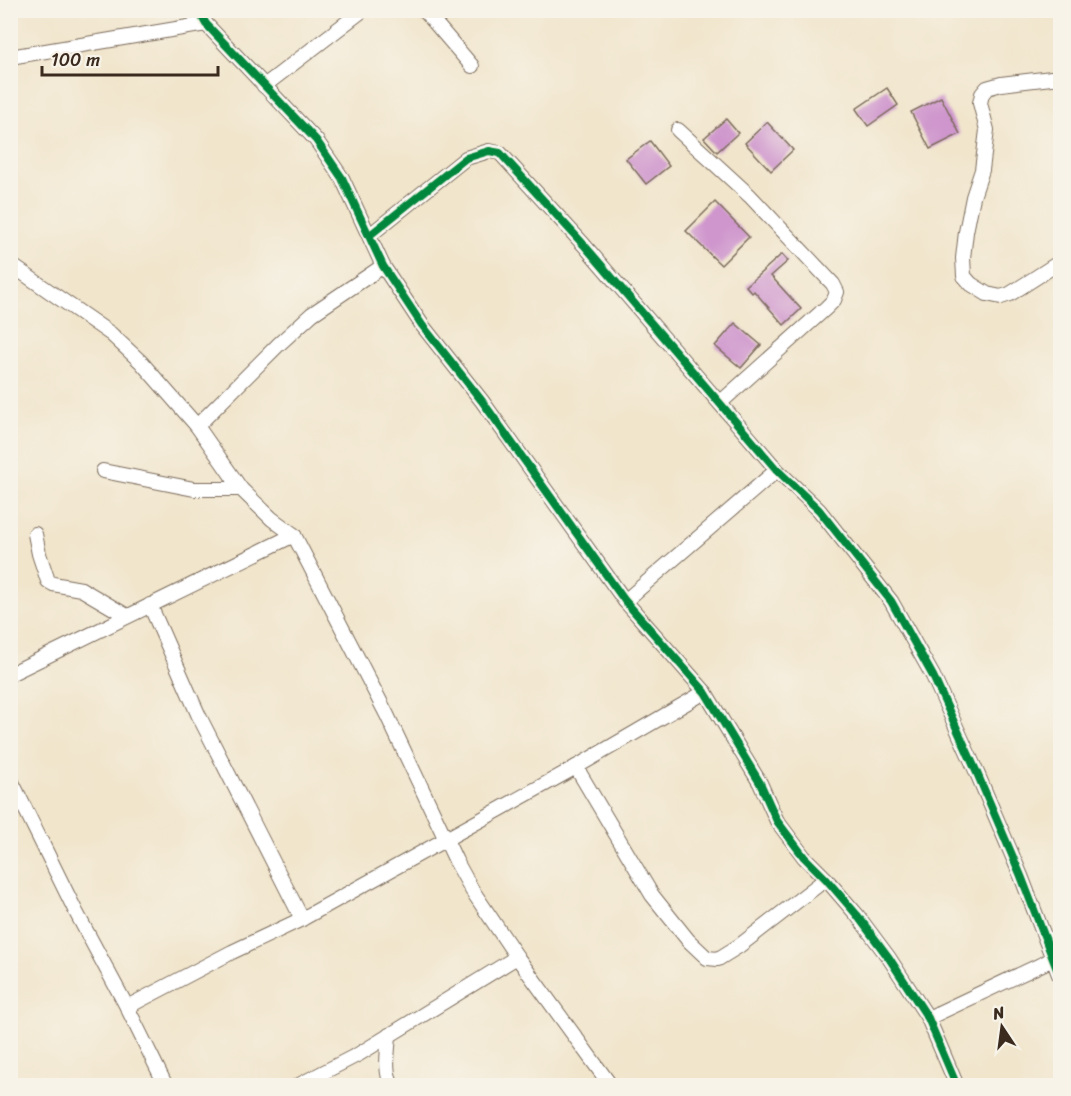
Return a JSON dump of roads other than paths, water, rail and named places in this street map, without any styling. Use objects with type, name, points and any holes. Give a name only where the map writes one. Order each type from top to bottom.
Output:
[{"type":"street","points":[[198,10],[206,24],[316,141],[342,178],[384,267],[422,325],[482,401],[625,601],[705,692],[760,783],[777,820],[804,857],[857,915],[889,958],[928,1018],[957,1086]]},
{"type":"street","points":[[264,86],[363,10]]},
{"type":"street","points":[[424,10],[472,66]]},
{"type":"street","points":[[10,57],[206,24]]},
{"type":"street","points":[[1060,77],[1001,84],[987,88],[981,94],[980,103],[986,123],[986,140],[982,170],[971,209],[963,258],[964,276],[971,284],[987,294],[1001,297],[1010,294],[1060,262]]},
{"type":"street","points":[[678,130],[750,196],[833,284],[837,292],[834,300],[826,308],[721,402]]},
{"type":"street","points":[[370,235],[466,158],[489,151],[500,153],[584,245],[777,470],[819,510],[872,574],[891,601],[933,676],[977,773],[1021,876],[1060,977]]},
{"type":"street","points":[[10,264],[111,334],[148,369],[197,426],[241,489],[272,519],[294,535],[355,652],[472,890],[517,957],[611,1086]]},
{"type":"street","points":[[197,426],[312,314],[384,267]]},
{"type":"street","points":[[625,601],[777,470]]},
{"type":"street","points":[[103,471],[194,489],[241,489]]},
{"type":"street","points":[[35,534],[48,581],[81,589],[127,616]]},
{"type":"street","points":[[10,674],[294,535]]},
{"type":"street","points":[[150,605],[198,714],[302,919]]},
{"type":"street","points":[[127,1007],[232,952],[302,919],[576,767],[705,692]]},
{"type":"street","points":[[576,767],[652,895],[688,940],[707,958],[718,958],[739,946],[826,879]]},
{"type":"street","points":[[10,778],[15,796],[127,1007],[166,1086]]},
{"type":"street","points":[[297,1086],[359,1054],[517,957]]},
{"type":"street","points":[[928,1018],[1053,959]]},
{"type":"street","points":[[389,1035],[387,1068],[392,1086]]}]
